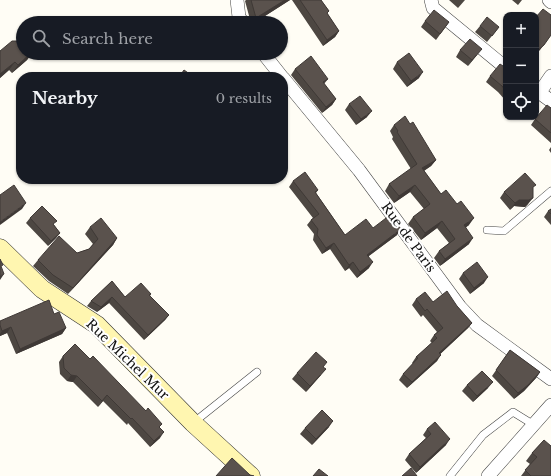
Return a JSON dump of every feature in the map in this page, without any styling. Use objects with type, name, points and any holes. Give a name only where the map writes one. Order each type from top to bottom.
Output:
[{"type":"street","points":[[237,0],[239,16]]},
{"type":"street","points":[[431,0],[433,8],[503,66]]},
{"type":"street","name":"Rue de Paris","points":[[269,60],[279,72]]},
{"type":"street","points":[[539,90],[551,76]]},
{"type":"street","name":"Rue de Paris","points":[[288,83],[359,170],[460,307],[476,325],[551,379]]},
{"type":"street","points":[[539,92],[551,101]]},
{"type":"street","name":"Rue Michel Mur","points":[[0,248],[42,289],[97,325],[193,423],[251,476]]},
{"type":"street","points":[[492,475],[551,405]]},
{"type":"lane","points":[[487,230],[504,231],[551,191]]},
{"type":"lane","points":[[193,423],[257,372]]},
{"type":"lane","points":[[450,476],[483,435],[513,412],[534,425]]},
{"type":"building","points":[[251,0],[285,0],[259,16],[255,16]]},
{"type":"building","points":[[300,0],[321,0],[329,11],[327,13],[339,31],[327,40]]},
{"type":"building","points":[[543,9],[551,15],[551,35],[539,49],[539,48],[539,14]]},
{"type":"building","points":[[434,10],[449,22],[440,34],[425,21]]},
{"type":"building","points":[[487,17],[499,27],[492,36],[480,26]]},
{"type":"building","points":[[470,39],[482,49],[472,60],[460,50]]},
{"type":"building","points":[[12,41],[16,41],[16,60],[23,60],[18,65],[15,62],[0,74],[0,51]]},
{"type":"building","points":[[409,53],[423,72],[411,81],[397,62]]},
{"type":"building","points":[[311,56],[328,79],[323,82],[336,99],[326,107],[295,69]]},
{"type":"building","points":[[500,64],[503,66],[503,87],[502,86],[490,76]]},
{"type":"building","points":[[360,96],[372,111],[361,119],[349,104]]},
{"type":"building","points":[[547,105],[551,108],[551,133],[536,120],[539,120],[539,114]]},
{"type":"building","points":[[405,116],[410,124],[413,122],[436,160],[422,168],[441,194],[446,190],[457,204],[461,201],[474,218],[464,225],[473,238],[445,259],[439,251],[455,239],[442,221],[425,233],[413,217],[430,204],[415,185],[399,196],[389,184],[417,164],[394,125]]},
{"type":"building","points":[[305,172],[318,190],[315,192],[345,235],[366,219],[373,228],[390,215],[401,229],[367,255],[373,262],[360,272],[353,262],[349,265],[334,243],[326,248],[317,235],[318,229],[311,220],[319,214],[293,181]]},
{"type":"building","points":[[525,173],[536,185],[533,187],[533,198],[529,200],[519,200],[515,203],[504,192]]},
{"type":"building","points":[[14,185],[26,203],[0,222],[0,195]]},
{"type":"building","points":[[42,206],[57,221],[53,224],[60,233],[51,241],[30,218]]},
{"type":"building","points":[[101,218],[117,238],[73,288],[53,275],[38,260],[59,236],[77,253],[89,249],[98,239],[90,227]]},
{"type":"building","points":[[0,259],[3,265],[1,266],[4,274],[0,276]]},
{"type":"building","points":[[477,262],[488,277],[474,288],[463,273]]},
{"type":"building","points":[[112,281],[125,297],[141,283],[151,294],[149,295],[169,315],[148,335],[112,297],[101,307],[91,301]]},
{"type":"building","points":[[447,291],[457,306],[472,323],[439,353],[441,355],[412,382],[403,374],[418,358],[416,357],[437,338],[434,335],[443,328],[427,309],[425,311],[416,299],[425,292],[433,302]]},
{"type":"building","points":[[49,300],[54,314],[59,312],[66,328],[20,349],[11,327],[2,331],[0,321]]},
{"type":"building","points":[[75,344],[90,359],[93,356],[146,411],[148,408],[162,424],[159,427],[164,432],[154,441],[107,395],[102,401],[77,376],[71,375],[64,368],[63,356]]},
{"type":"building","points":[[510,350],[540,372],[518,393],[496,370]]},
{"type":"building","points":[[316,352],[327,362],[323,367],[326,369],[310,386],[297,373]]},
{"type":"building","points":[[482,371],[493,382],[477,396],[467,385]]},
{"type":"building","points":[[322,410],[333,421],[316,439],[305,428]]},
{"type":"building","points":[[435,422],[450,439],[420,467],[409,454],[431,434],[427,429]]},
{"type":"building","points":[[544,440],[551,446],[551,476],[531,476],[525,470],[537,457],[532,453]]},
{"type":"building","points":[[232,458],[250,475],[254,476],[216,476]]},
{"type":"building","points":[[411,468],[417,476],[402,476]]},
{"type":"building","points":[[319,469],[328,476],[313,476]]}]
